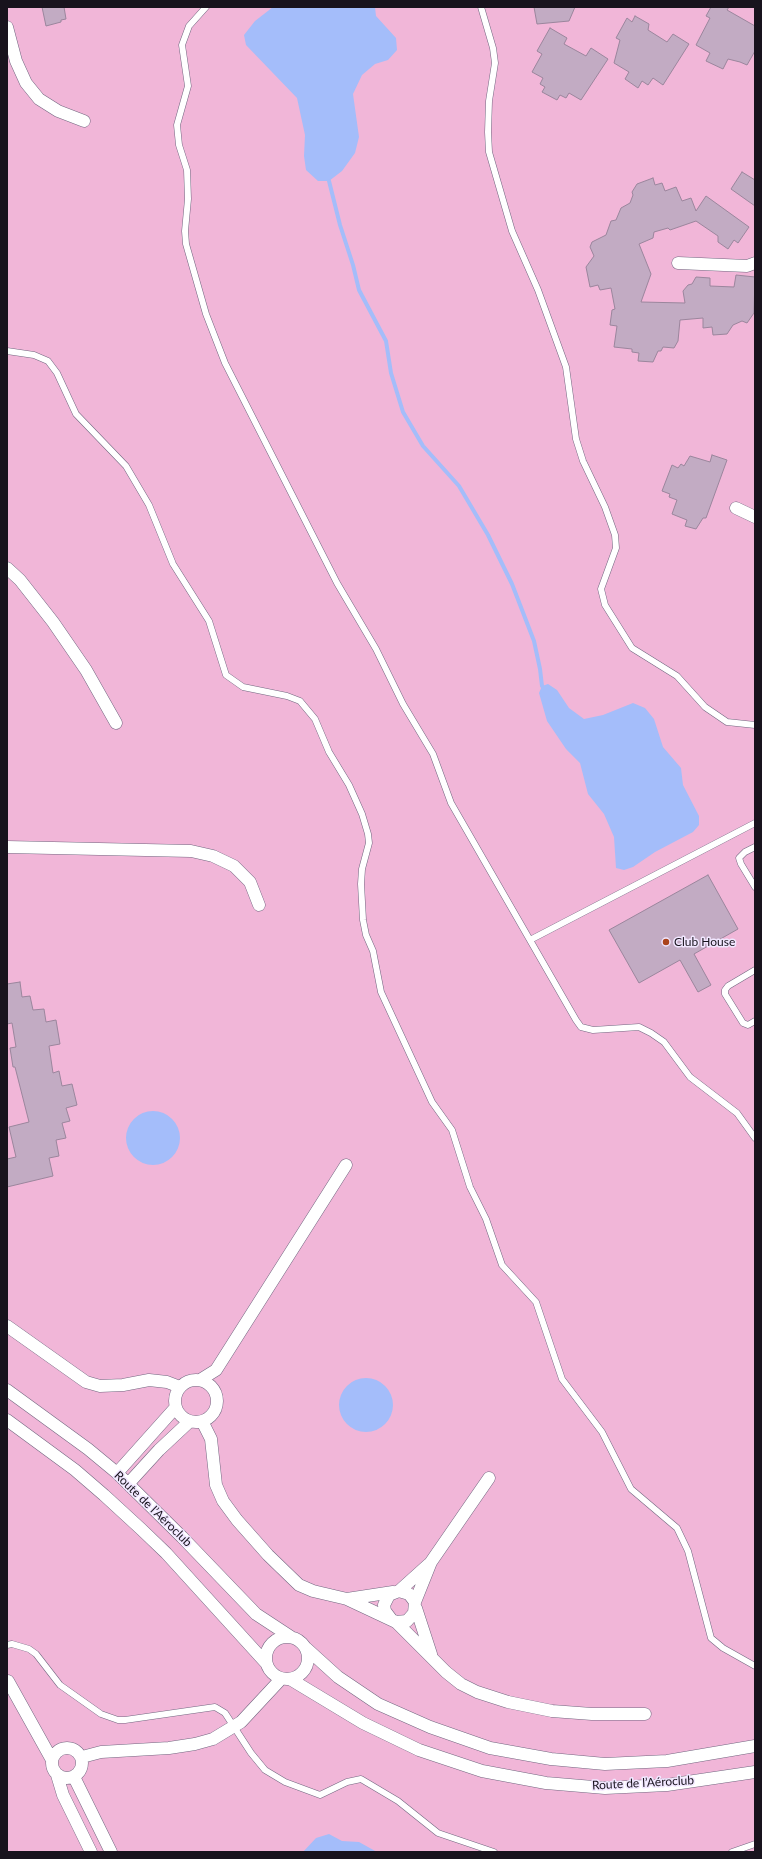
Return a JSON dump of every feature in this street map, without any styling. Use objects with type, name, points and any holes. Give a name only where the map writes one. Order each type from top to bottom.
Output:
[{"type":"street","points":[[7,27],[16,61],[26,83],[39,99],[58,111],[84,121]]},
{"type":"street","points":[[678,262],[747,266],[755,263]]},
{"type":"street","points":[[736,508],[755,517]]},
{"type":"street","points":[[7,568],[20,580],[53,622],[86,670],[116,723]]},
{"type":"street","points":[[7,847],[191,851],[213,856],[234,866],[250,882],[259,905]]},
{"type":"street","points":[[346,1165],[216,1370],[200,1380],[189,1381],[180,1387],[175,1396],[176,1407],[184,1418],[196,1421],[211,1439],[216,1486],[223,1501],[237,1520],[273,1560],[299,1585],[313,1591],[347,1599],[393,1620],[407,1621],[414,1613],[415,1605],[431,1562]]},
{"type":"street","points":[[7,1326],[86,1382],[100,1386],[108,1386],[149,1380],[167,1382],[180,1387]]},
{"type":"street","points":[[214,1391],[216,1370]]},
{"type":"street","points":[[128,1484],[159,1450],[196,1421],[207,1418],[215,1409],[217,1403],[214,1391],[211,1386],[200,1380]]},
{"type":"street","name":"Route de l’Aéroclub","points":[[7,1390],[88,1449],[117,1474],[187,1542],[256,1614],[290,1637]]},
{"type":"street","points":[[117,1474],[176,1407]]},
{"type":"street","name":"Route de l’Aéroclub","points":[[7,1420],[75,1470],[141,1529],[166,1553],[268,1668]]},
{"type":"street","points":[[490,1478],[431,1562],[396,1592],[389,1595],[384,1605],[385,1611],[433,1657],[446,1672],[461,1684],[476,1692],[508,1702],[552,1711],[592,1714],[645,1714]]},
{"type":"street","points":[[347,1599],[396,1592],[409,1594],[415,1605],[433,1657]]},
{"type":"street","points":[[82,1757],[101,1752],[169,1748],[195,1744],[213,1739],[241,1722],[262,1699],[285,1679],[296,1677],[306,1668],[308,1661],[306,1648],[302,1642],[283,1636],[271,1643],[265,1656],[268,1668],[262,1699]]},
{"type":"street","name":"Route de l’Aéroclub","points":[[306,1648],[338,1676],[378,1704],[430,1727],[490,1748],[551,1759],[605,1764],[668,1761],[755,1746]]},
{"type":"street","points":[[268,1668],[285,1679]]},
{"type":"street","name":"Route de l’Aéroclub","points":[[285,1679],[370,1727],[419,1750],[482,1771],[546,1783],[605,1788],[667,1785],[755,1772]]},
{"type":"street","points":[[8,1681],[52,1760],[53,1768],[57,1775],[63,1795],[91,1852]]},
{"type":"street","points":[[52,1760],[55,1753],[62,1748],[69,1747],[77,1750],[82,1757],[82,1768],[74,1777],[68,1778],[57,1775]]},
{"type":"street","points":[[74,1777],[111,1852]]},
{"type":"lane","points":[[206,7],[189,26],[182,45],[188,86],[177,125],[179,145],[187,170],[188,199],[185,231],[186,244],[206,314],[225,363],[337,583],[376,649],[403,704],[433,754],[450,803],[530,940],[567,1008],[581,1027],[593,1030],[639,1027],[651,1033],[664,1042],[690,1077],[737,1113],[755,1138]]},
{"type":"lane","points":[[481,7],[494,48],[495,63],[489,101],[489,152],[512,231],[538,290],[566,367],[576,439],[582,460],[605,507],[615,535],[616,548],[601,589],[605,605],[632,648],[677,676],[704,707],[727,722],[755,725]]},
{"type":"lane","points":[[7,352],[34,355],[48,362],[57,373],[76,414],[126,466],[149,505],[173,564],[209,621],[226,675],[243,687],[286,696],[300,701],[315,719],[329,752],[349,785],[362,814],[368,834],[369,843],[362,869],[361,884],[363,920],[366,935],[373,951],[381,992],[432,1102],[452,1130],[470,1187],[486,1219],[502,1265],[536,1302],[562,1379],[602,1432],[631,1488],[677,1528],[688,1551],[712,1638],[723,1648],[755,1666]]},
{"type":"lane","points":[[530,940],[755,823]]},
{"type":"lane","points":[[755,847],[745,852],[739,858],[741,864],[755,886]]},
{"type":"lane","points":[[755,970],[728,986],[725,990],[742,1023],[748,1025],[755,1021]]},
{"type":"lane","points":[[7,1645],[18,1645],[29,1649],[36,1654],[60,1684],[100,1714],[111,1718],[125,1720],[214,1707],[226,1713],[251,1753],[265,1770],[285,1782],[320,1795],[346,1782],[354,1779],[361,1779],[398,1801],[438,1833],[448,1838],[471,1843],[494,1852]]},
{"type":"lane","points":[[732,1852],[755,1844]]},
{"type":"shaded area","points":[[7,7],[755,7],[755,1852],[7,1852]]},
{"type":"water","points":[[273,7],[375,7],[376,16],[396,38],[397,50],[388,60],[375,64],[362,75],[353,94],[359,137],[355,153],[342,171],[329,181],[318,181],[306,170],[304,156],[305,135],[297,98],[246,45],[244,35],[255,21]]},
{"type":"water","points":[[548,684],[557,690],[569,708],[584,719],[603,715],[633,703],[645,708],[654,719],[663,747],[681,768],[683,785],[699,816],[699,825],[693,832],[655,852],[633,867],[624,870],[616,868],[614,837],[604,814],[588,794],[580,763],[566,749],[547,721],[539,693],[542,686]]},
{"type":"water","points":[[148,1111],[158,1111],[172,1119],[178,1128],[180,1138],[178,1148],[172,1157],[158,1165],[148,1165],[138,1160],[131,1153],[126,1143],[126,1133],[131,1123],[138,1116]]},
{"type":"water","points":[[361,1378],[371,1378],[381,1382],[389,1390],[393,1400],[393,1410],[389,1420],[381,1428],[371,1432],[361,1432],[351,1428],[343,1420],[339,1410],[339,1400],[343,1390],[351,1382]]},
{"type":"water","points":[[329,1834],[342,1841],[359,1842],[377,1852],[303,1852],[316,1838]]},
{"type":"building","points":[[42,7],[64,7],[66,19],[46,26]]},
{"type":"building","points":[[534,7],[575,7],[569,21],[537,24]]},
{"type":"building","points":[[711,7],[729,7],[727,10],[755,26],[755,51],[747,65],[728,59],[723,69],[706,61],[710,53],[696,45],[710,18],[706,16]]},
{"type":"building","points":[[635,16],[649,24],[648,30],[667,42],[673,34],[689,44],[663,85],[653,78],[648,85],[642,81],[638,88],[625,79],[629,72],[614,63],[620,40],[616,38],[627,18],[632,22]]},
{"type":"building","points":[[550,28],[567,38],[564,44],[586,56],[591,48],[608,59],[581,100],[569,93],[566,98],[560,95],[557,100],[542,92],[545,87],[540,84],[543,78],[532,72],[542,54],[537,51]]},
{"type":"building","points":[[742,172],[755,180],[755,206],[731,189]]},
{"type":"building","points":[[653,178],[655,185],[662,183],[665,191],[676,187],[682,201],[691,198],[696,211],[706,196],[749,227],[738,243],[734,240],[728,249],[718,242],[718,236],[696,221],[670,230],[668,228],[654,232],[653,238],[639,244],[651,274],[641,302],[685,303],[683,291],[688,285],[692,284],[696,277],[710,278],[710,286],[734,287],[736,275],[755,277],[754,313],[747,323],[742,321],[733,325],[727,334],[713,335],[712,327],[703,328],[703,318],[680,320],[678,341],[674,348],[663,347],[661,351],[658,351],[653,362],[638,361],[639,353],[632,352],[632,349],[614,347],[617,326],[610,325],[612,310],[615,309],[611,288],[600,290],[598,285],[590,287],[586,267],[594,256],[590,247],[592,242],[606,235],[611,221],[616,220],[621,208],[630,203],[633,195],[632,192],[637,184]]},
{"type":"building","points":[[712,455],[727,460],[706,518],[703,518],[696,529],[685,526],[687,520],[672,514],[677,500],[669,497],[670,494],[662,491],[672,465],[678,468],[681,464],[684,466],[690,456],[710,462]]},
{"type":"building","name":"Club House","points":[[708,875],[738,929],[694,954],[711,985],[698,992],[680,960],[639,983],[609,930]]},
{"type":"building","points":[[20,982],[22,997],[30,996],[33,1010],[44,1009],[46,1022],[56,1020],[60,1044],[49,1046],[53,1073],[59,1071],[62,1086],[72,1084],[77,1105],[66,1108],[70,1121],[62,1123],[66,1138],[56,1140],[59,1156],[49,1158],[53,1176],[7,1187],[7,1159],[16,1157],[9,1127],[29,1122],[15,1067],[13,1067],[10,1048],[16,1047],[12,1023],[7,1024],[7,984]]},
{"type":"waterway","points":[[329,181],[359,290],[386,341],[391,373],[403,412],[423,446],[459,486],[488,535],[512,584],[534,641],[542,686]]},
{"type":"place","name":"Club House","points":[[666,942]]}]
